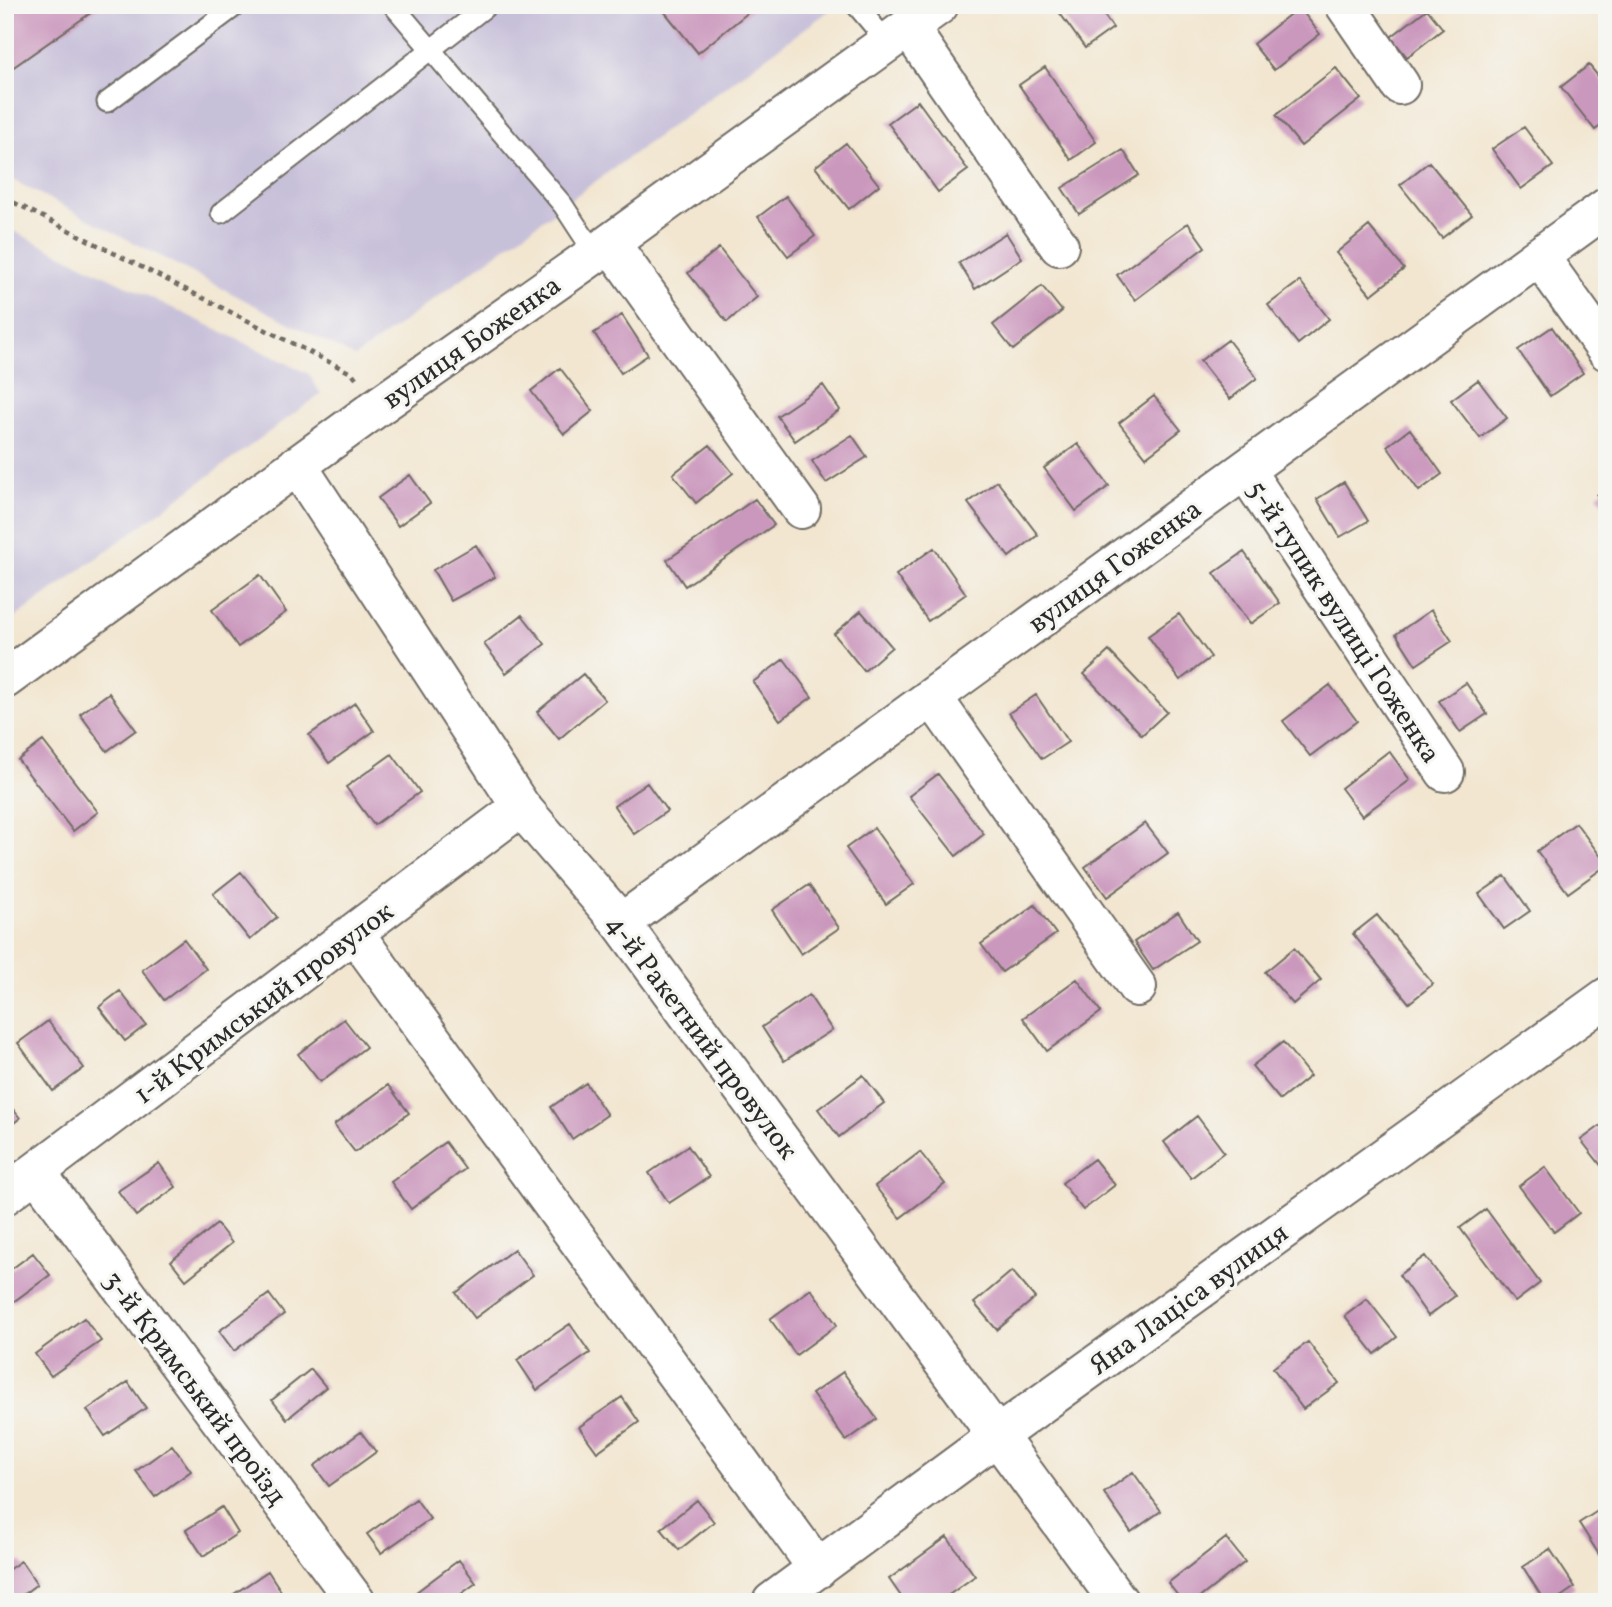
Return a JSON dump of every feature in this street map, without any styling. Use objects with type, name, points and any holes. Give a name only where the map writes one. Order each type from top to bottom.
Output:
[{"type":"street","name":"вулиця Боженка","points":[[5,679],[297,465],[603,249],[939,5]]},
{"type":"street","points":[[1345,5],[1400,85]]},
{"type":"street","points":[[899,35],[1059,246]]},
{"type":"street","name":"вулиця Гоженка","points":[[621,923],[1607,207]]},
{"type":"street","points":[[603,249],[801,509]]},
{"type":"street","points":[[1539,256],[1607,351]]},
{"type":"street","name":"4-й Ракетний провулок","points":[[297,465],[521,807],[621,923],[1119,1602]]},
{"type":"street","name":"5-й тупик вулиці Гоженка","points":[[1245,470],[1445,772]]},
{"type":"street","points":[[933,698],[1137,987]]},
{"type":"street","name":"1-й Кримський провулок","points":[[5,1195],[521,807]]},
{"type":"street","points":[[355,934],[818,1569]]},
{"type":"street","name":"Яна Лаціса вулиця","points":[[772,1602],[998,1435],[1607,998]]},
{"type":"street","name":"3-й Кримський проїзд","points":[[36,1172],[356,1602]]},
{"type":"lane","points":[[107,102],[237,5]]},
{"type":"lane","points":[[393,5],[603,249]]},
{"type":"lane","points":[[221,213],[488,5]]},
{"type":"lane","points":[[856,5],[899,35]]},
{"type":"path","points":[[5,198],[353,374],[376,408]]},
{"type":"shaded area","points":[[5,5],[837,5],[355,357],[5,176]]},
{"type":"shaded area","points":[[5,227],[309,374],[321,394],[5,625]]},
{"type":"building","points":[[5,5],[102,5],[5,73]]},
{"type":"building","points":[[659,5],[753,5],[755,7],[698,53]]},
{"type":"building","points":[[1054,5],[1097,5],[1113,28],[1085,48]]},
{"type":"building","points":[[1299,7],[1320,34],[1274,70],[1253,44]]},
{"type":"building","points":[[1427,9],[1443,29],[1407,57],[1391,37]]},
{"type":"building","points":[[1589,65],[1607,87],[1607,121],[1595,130],[1561,87]]},
{"type":"building","points":[[1045,67],[1096,142],[1071,160],[1019,85]]},
{"type":"building","points":[[1336,68],[1361,99],[1301,146],[1276,115]]},
{"type":"building","points":[[918,101],[968,170],[938,192],[888,123]]},
{"type":"building","points":[[1524,127],[1553,166],[1521,189],[1492,149]]},
{"type":"building","points":[[846,143],[879,185],[849,209],[815,167]]},
{"type":"building","points":[[1123,150],[1139,175],[1079,214],[1062,188]]},
{"type":"building","points":[[1429,162],[1472,215],[1442,238],[1400,185]]},
{"type":"building","points":[[786,196],[815,236],[788,256],[758,217]]},
{"type":"building","points":[[1188,223],[1205,247],[1135,300],[1117,275]]},
{"type":"building","points":[[1369,226],[1404,269],[1371,295],[1336,253]]},
{"type":"building","points":[[1006,233],[1022,258],[975,289],[959,263]]},
{"type":"building","points":[[719,248],[757,297],[727,322],[688,273]]},
{"type":"building","points":[[1300,281],[1329,319],[1298,344],[1268,305]]},
{"type":"building","points":[[1042,286],[1062,311],[1013,350],[993,325]]},
{"type":"building","points":[[622,315],[648,355],[621,373],[594,333]]},
{"type":"building","points":[[1552,327],[1583,373],[1550,396],[1518,350]]},
{"type":"building","points":[[1228,340],[1257,378],[1230,399],[1200,361]]},
{"type":"building","points":[[560,368],[593,411],[564,434],[531,391]]},
{"type":"building","points":[[1478,380],[1507,418],[1480,438],[1451,400]]},
{"type":"building","points":[[823,385],[840,410],[795,441],[777,416]]},
{"type":"building","points":[[1154,396],[1181,430],[1146,457],[1119,423]]},
{"type":"building","points":[[1410,429],[1442,474],[1419,491],[1387,446]]},
{"type":"building","points":[[852,435],[867,457],[826,483],[812,461]]},
{"type":"building","points":[[1078,444],[1109,486],[1076,511],[1044,468]]},
{"type":"building","points":[[710,445],[733,473],[696,503],[673,474]]},
{"type":"building","points":[[410,475],[430,503],[398,526],[378,498]]},
{"type":"building","points":[[997,481],[1038,535],[1009,557],[968,503]]},
{"type":"building","points":[[1344,482],[1368,521],[1340,537],[1317,499]]},
{"type":"building","points":[[1607,487],[1607,507],[1597,495]]},
{"type":"building","points":[[755,499],[774,525],[685,586],[667,560]]},
{"type":"building","points":[[476,545],[495,577],[451,601],[433,570]]},
{"type":"building","points":[[934,548],[966,594],[928,621],[896,575]]},
{"type":"building","points":[[1244,552],[1280,603],[1250,624],[1214,573]]},
{"type":"building","points":[[260,575],[286,612],[238,647],[212,610]]},
{"type":"building","points":[[1431,610],[1452,641],[1416,665],[1396,634]]},
{"type":"building","points":[[861,611],[892,647],[864,671],[834,634]]},
{"type":"building","points":[[1179,614],[1211,657],[1180,680],[1148,636]]},
{"type":"building","points":[[522,615],[545,644],[506,673],[484,644]]},
{"type":"building","points":[[1109,651],[1167,712],[1142,735],[1084,674]]},
{"type":"building","points":[[784,659],[812,697],[780,720],[753,682]]},
{"type":"building","points":[[583,674],[605,700],[559,739],[537,712]]},
{"type":"building","points":[[1466,683],[1487,714],[1460,732],[1439,701]]},
{"type":"building","points":[[1330,685],[1357,721],[1310,756],[1283,721]]},
{"type":"building","points":[[109,693],[136,730],[107,751],[80,714]]},
{"type":"building","points":[[1036,695],[1068,742],[1042,759],[1009,713]]},
{"type":"building","points":[[355,703],[374,731],[329,763],[309,735]]},
{"type":"building","points":[[43,741],[98,812],[73,831],[18,760]]},
{"type":"building","points":[[1389,751],[1410,780],[1362,816],[1341,788]]},
{"type":"building","points":[[392,754],[420,792],[374,825],[346,787]]},
{"type":"building","points":[[938,774],[984,834],[956,856],[909,796]]},
{"type":"building","points":[[647,783],[667,811],[634,834],[614,806]]},
{"type":"building","points":[[1145,823],[1168,853],[1107,897],[1085,867]]},
{"type":"building","points":[[1576,823],[1607,865],[1568,893],[1537,851]]},
{"type":"building","points":[[874,828],[914,884],[886,904],[846,848]]},
{"type":"building","points":[[241,872],[277,917],[250,940],[213,894]]},
{"type":"building","points":[[1505,876],[1530,911],[1504,929],[1479,894]]},
{"type":"building","points":[[809,885],[839,928],[801,954],[772,910]]},
{"type":"building","points":[[1035,905],[1056,934],[1002,972],[981,944]]},
{"type":"building","points":[[1178,912],[1197,941],[1153,970],[1134,942]]},
{"type":"building","points":[[1377,915],[1433,984],[1409,1003],[1353,934]]},
{"type":"building","points":[[184,939],[206,969],[164,1000],[142,970]]},
{"type":"building","points":[[1294,948],[1321,980],[1293,1004],[1265,972]]},
{"type":"building","points":[[1077,979],[1101,1012],[1047,1051],[1023,1018]]},
{"type":"building","points":[[120,991],[146,1025],[125,1041],[99,1007]]},
{"type":"building","points":[[809,995],[832,1030],[784,1061],[762,1027]]},
{"type":"building","points":[[344,1019],[366,1047],[320,1082],[298,1054]]},
{"type":"building","points":[[48,1021],[84,1068],[53,1091],[18,1043]]},
{"type":"building","points":[[1283,1042],[1310,1076],[1280,1100],[1252,1066]]},
{"type":"building","points":[[863,1075],[884,1103],[839,1137],[818,1109]]},
{"type":"building","points":[[586,1083],[607,1115],[572,1139],[551,1107]]},
{"type":"building","points":[[388,1085],[409,1113],[355,1152],[334,1125]]},
{"type":"building","points":[[5,1099],[20,1118],[5,1130]]},
{"type":"building","points":[[1197,1116],[1224,1152],[1191,1178],[1164,1142]]},
{"type":"building","points":[[1607,1121],[1607,1173],[1581,1140]]},
{"type":"building","points":[[445,1142],[465,1169],[411,1209],[391,1182]]},
{"type":"building","points":[[688,1146],[709,1177],[669,1203],[649,1173]]},
{"type":"building","points":[[920,1152],[945,1184],[900,1218],[875,1186]]},
{"type":"building","points":[[1094,1159],[1115,1185],[1083,1210],[1062,1183]]},
{"type":"building","points":[[159,1163],[176,1187],[136,1216],[118,1191]]},
{"type":"building","points":[[1545,1167],[1579,1213],[1554,1232],[1519,1186]]},
{"type":"building","points":[[1486,1209],[1540,1283],[1515,1302],[1460,1228]]},
{"type":"building","points":[[217,1224],[232,1243],[186,1280],[171,1261]]},
{"type":"building","points":[[514,1249],[533,1275],[475,1318],[456,1293]]},
{"type":"building","points":[[33,1253],[50,1275],[13,1302],[5,1291],[5,1274]]},
{"type":"building","points":[[1425,1256],[1455,1296],[1428,1316],[1399,1275]]},
{"type":"building","points":[[1012,1271],[1035,1298],[997,1330],[974,1303]]},
{"type":"building","points":[[811,1289],[837,1325],[796,1355],[770,1319]]},
{"type":"building","points":[[269,1294],[284,1314],[234,1351],[219,1331]]},
{"type":"building","points":[[1367,1299],[1397,1337],[1375,1354],[1345,1316]]},
{"type":"building","points":[[84,1318],[101,1341],[51,1376],[35,1354]]},
{"type":"building","points":[[570,1324],[590,1353],[537,1390],[517,1360]]},
{"type":"building","points":[[1308,1342],[1339,1383],[1303,1409],[1273,1368]]},
{"type":"building","points":[[311,1369],[326,1387],[287,1419],[272,1400]]},
{"type":"building","points":[[843,1372],[877,1419],[846,1441],[812,1394]]},
{"type":"building","points":[[128,1382],[146,1408],[105,1436],[87,1410]]},
{"type":"building","points":[[622,1397],[639,1422],[597,1452],[579,1427]]},
{"type":"building","points":[[361,1432],[376,1452],[329,1486],[314,1466]]},
{"type":"building","points":[[172,1445],[191,1471],[155,1497],[136,1471]]},
{"type":"building","points":[[1133,1472],[1161,1511],[1131,1532],[1104,1493]]},
{"type":"building","points":[[416,1499],[430,1519],[381,1553],[367,1534]]},
{"type":"building","points":[[697,1500],[714,1522],[679,1550],[661,1529]]},
{"type":"building","points":[[1607,1505],[1607,1567],[1579,1523]]},
{"type":"building","points":[[222,1507],[238,1533],[203,1556],[186,1530]]},
{"type":"building","points":[[947,1537],[975,1576],[939,1602],[905,1602],[889,1579]]},
{"type":"building","points":[[1226,1538],[1245,1562],[1194,1602],[1183,1602],[1168,1583]]},
{"type":"building","points":[[1550,1549],[1575,1587],[1553,1602],[1545,1602],[1523,1567]]},
{"type":"building","points":[[459,1560],[476,1583],[450,1602],[422,1602],[415,1593]]},
{"type":"building","points":[[21,1561],[37,1584],[13,1602],[5,1602],[5,1572]]},
{"type":"building","points":[[268,1571],[288,1602],[231,1602],[228,1598]]}]
